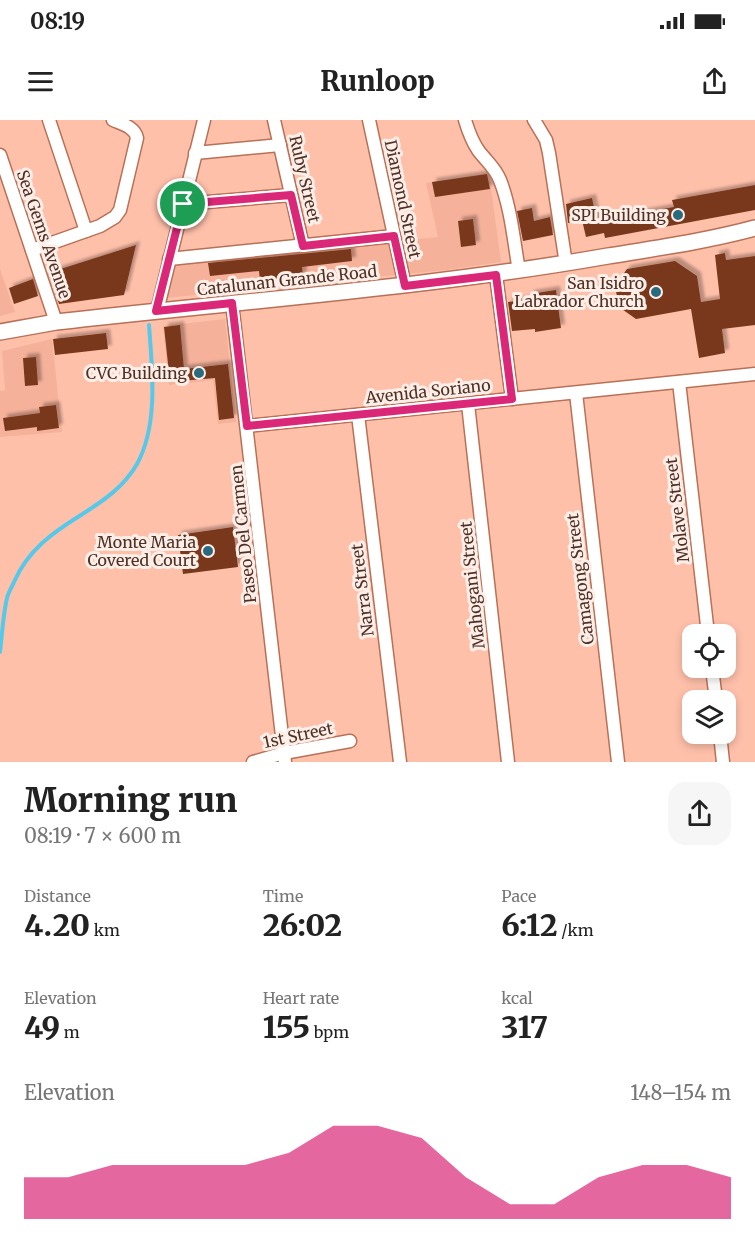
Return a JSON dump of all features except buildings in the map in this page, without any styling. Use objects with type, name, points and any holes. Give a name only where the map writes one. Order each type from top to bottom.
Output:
[{"type":"main road","name":"Catalunan Grande Road","points":[[0,332],[56,322],[519,272],[706,239],[755,228]]},
{"type":"street","points":[[49,120],[86,231]]},
{"type":"street","points":[[32,250],[100,226],[116,217],[123,203],[137,138],[131,128],[112,120]]},
{"type":"street","points":[[156,311],[204,120]]},
{"type":"street","name":"Ruby Street","points":[[274,120],[303,246]]},
{"type":"street","name":"Diamond Street","points":[[369,120],[405,286]]},
{"type":"street","points":[[465,120],[479,151],[494,167],[500,179],[505,194],[519,272]]},
{"type":"street","points":[[534,120],[546,140],[549,153],[566,264]]},
{"type":"street","points":[[195,153],[280,145]]},
{"type":"street","name":"Sea Gems Avenue","points":[[0,155],[56,322]]},
{"type":"street","points":[[183,204],[291,195]]},
{"type":"street","points":[[169,259],[394,236]]},
{"type":"street","points":[[496,275],[512,399]]},
{"type":"street","name":"Paseo Del Carmen","points":[[232,303],[285,758]]},
{"type":"street","name":"Avenida Soriano","points":[[247,426],[755,374]]},
{"type":"street","name":"Molave Street","points":[[679,382],[707,624]]},
{"type":"street","name":"Camagong Street","points":[[576,393],[618,762]]},
{"type":"street","name":"Mahogani Street","points":[[468,404],[508,762]]},
{"type":"street","name":"Narra Street","points":[[358,415],[400,762]]},
{"type":"street","name":"1st Street","points":[[253,762],[285,758],[350,741]]},
{"type":"street","points":[[721,744],[723,762]]},
{"type":"shaded area","points":[[489,173],[501,262],[446,270],[165,298],[173,264],[438,237],[426,183]]},
{"type":"shaded area","points":[[0,269],[15,312],[0,316]]},
{"type":"shaded area","points":[[225,319],[236,422],[218,424],[213,380],[169,385],[163,326]]},
{"type":"shaded area","points":[[52,339],[62,432],[0,437],[0,391],[5,390],[2,351]]},
{"type":"waterway","points":[[0,652],[8,596],[26,561],[42,543],[112,493],[126,480],[137,464],[149,431],[151,414],[152,377],[149,325]]},
{"type":"place","name":"SPI Building","points":[[678,215]]},
{"type":"place","name":"San Isidro Labrador Church","points":[[656,292]]},
{"type":"place","name":"CVC Building","points":[[199,373]]},
{"type":"place","name":"Monte Maria Covered Court","points":[[208,551]]},
{"type":"route","points":[[291,195],[303,246],[394,236],[405,286],[496,275],[512,399],[247,426],[232,303],[156,311],[183,204],[291,195]]}]
